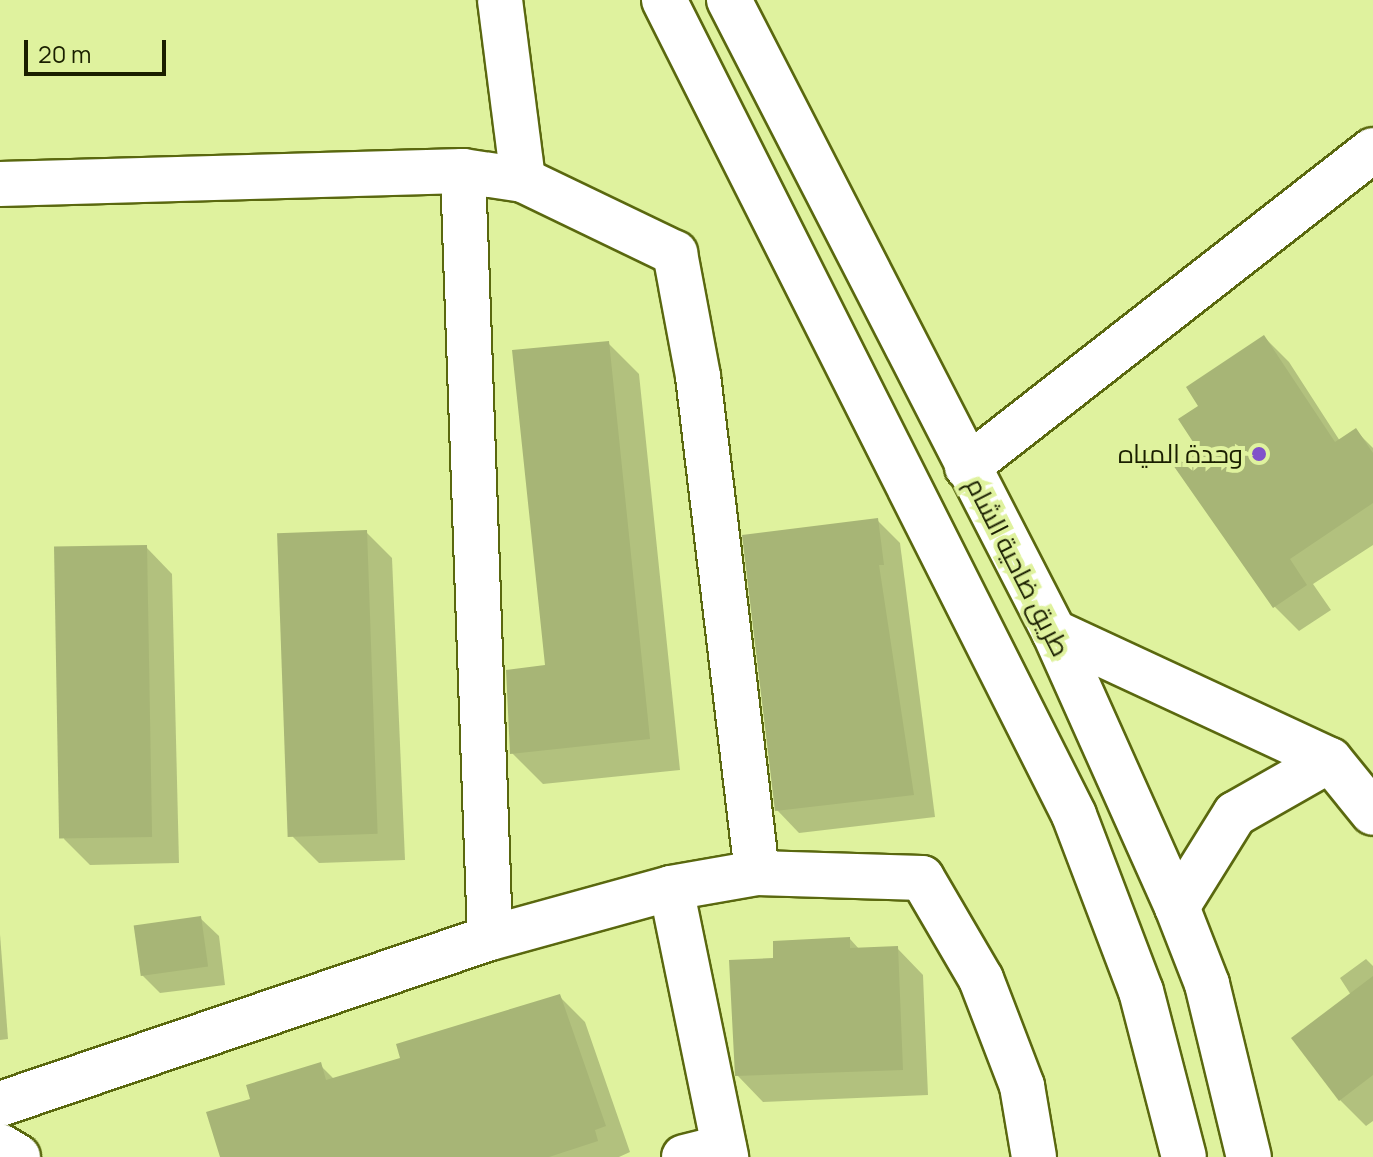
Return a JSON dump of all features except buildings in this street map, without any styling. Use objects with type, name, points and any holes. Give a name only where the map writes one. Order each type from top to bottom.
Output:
[{"type":"street","points":[[500,0],[523,180]]},
{"type":"street","points":[[664,0],[1074,815],[1141,991],[1184,1157]]},
{"type":"street","name":"طريق ضاحية الشام","points":[[729,0],[1054,632],[1177,907],[1207,984],[1249,1157]]},
{"type":"street","points":[[967,467],[1373,150]]},
{"type":"street","points":[[463,171],[490,938]]},
{"type":"street","points":[[0,184],[463,171],[523,180],[675,253],[698,376],[757,873]]},
{"type":"street","points":[[1054,632],[1330,760],[1373,813]]},
{"type":"street","points":[[1177,907],[1235,814],[1330,760]]},
{"type":"street","points":[[0,1104],[490,938],[671,888],[757,873],[922,878],[981,979],[1022,1086],[1034,1157]]},
{"type":"street","points":[[671,888],[711,1154]]},
{"type":"street","points":[[0,1146],[18,1157]]},
{"type":"place","name":"وحدة المياه","points":[[1259,454]]}]
